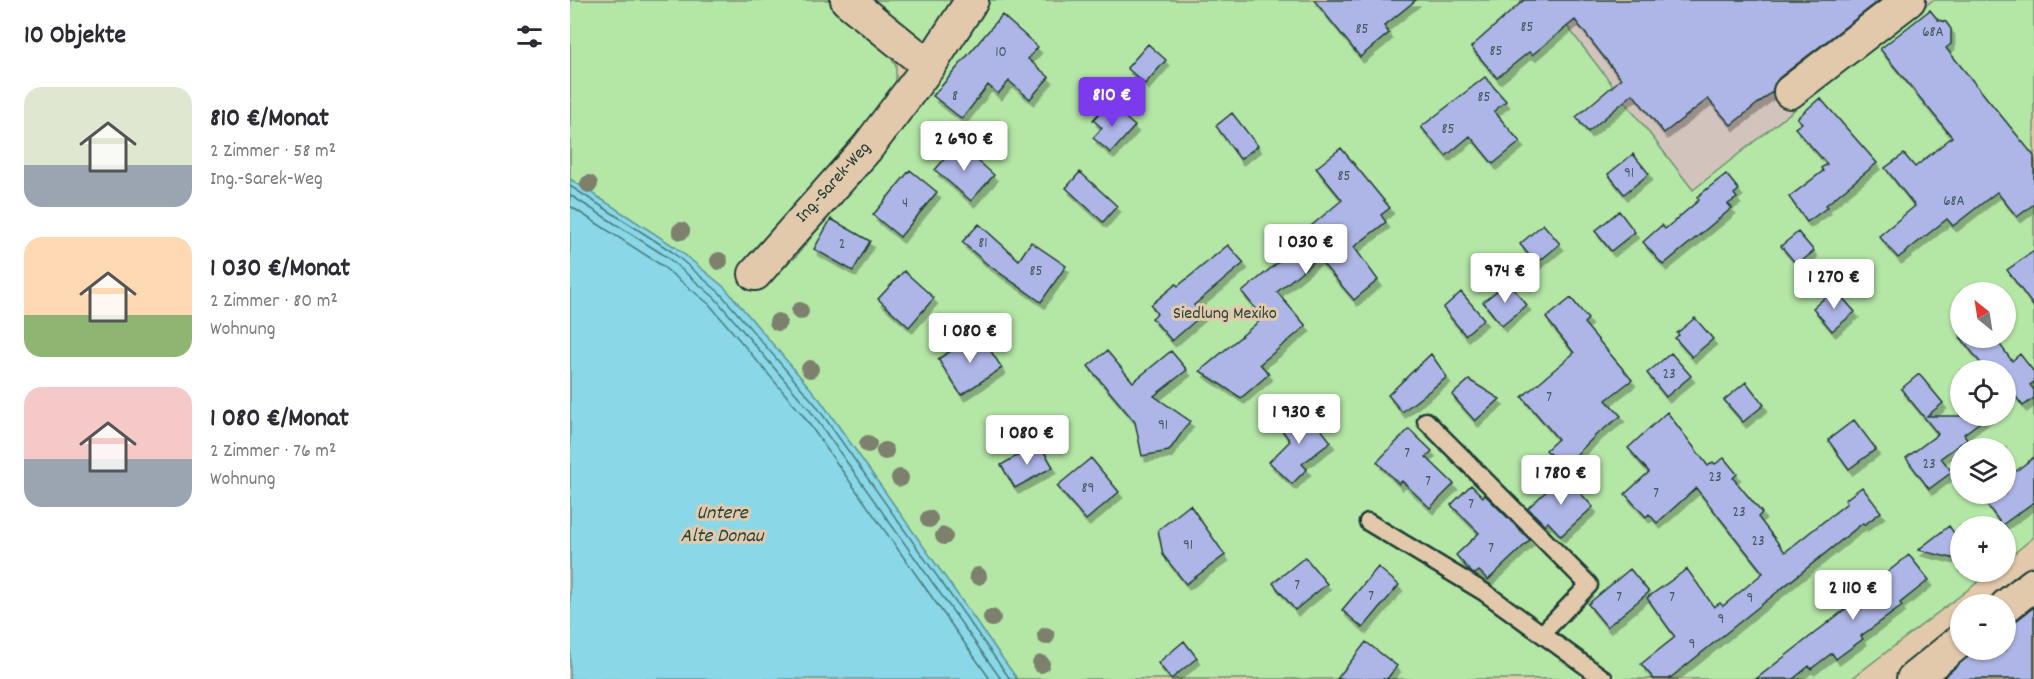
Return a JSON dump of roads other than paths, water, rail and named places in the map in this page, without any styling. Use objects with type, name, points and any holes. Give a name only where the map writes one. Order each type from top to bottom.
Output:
[{"type":"street","points":[[847,0],[929,66]]},
{"type":"street","name":"Ing.-Sarek-Weg","points":[[755,274],[867,148],[929,66],[972,0]]},
{"type":"street","points":[[1790,92],[1909,0]]},
{"type":"street","points":[[2016,598],[2034,584]]},
{"type":"street","points":[[1913,679],[1950,649]]},
{"type":"lane","points":[[1426,421],[1589,585],[1542,634]]},
{"type":"lane","points":[[1368,522],[1484,592],[1604,679]]},
{"type":"water","name":"Untere Alte Donau","points":[[570,179],[675,247],[725,288],[820,400],[1017,679],[570,679]]},
{"type":"park label","name":"Siedlung Mexiko","points":[[1225,314]]}]
